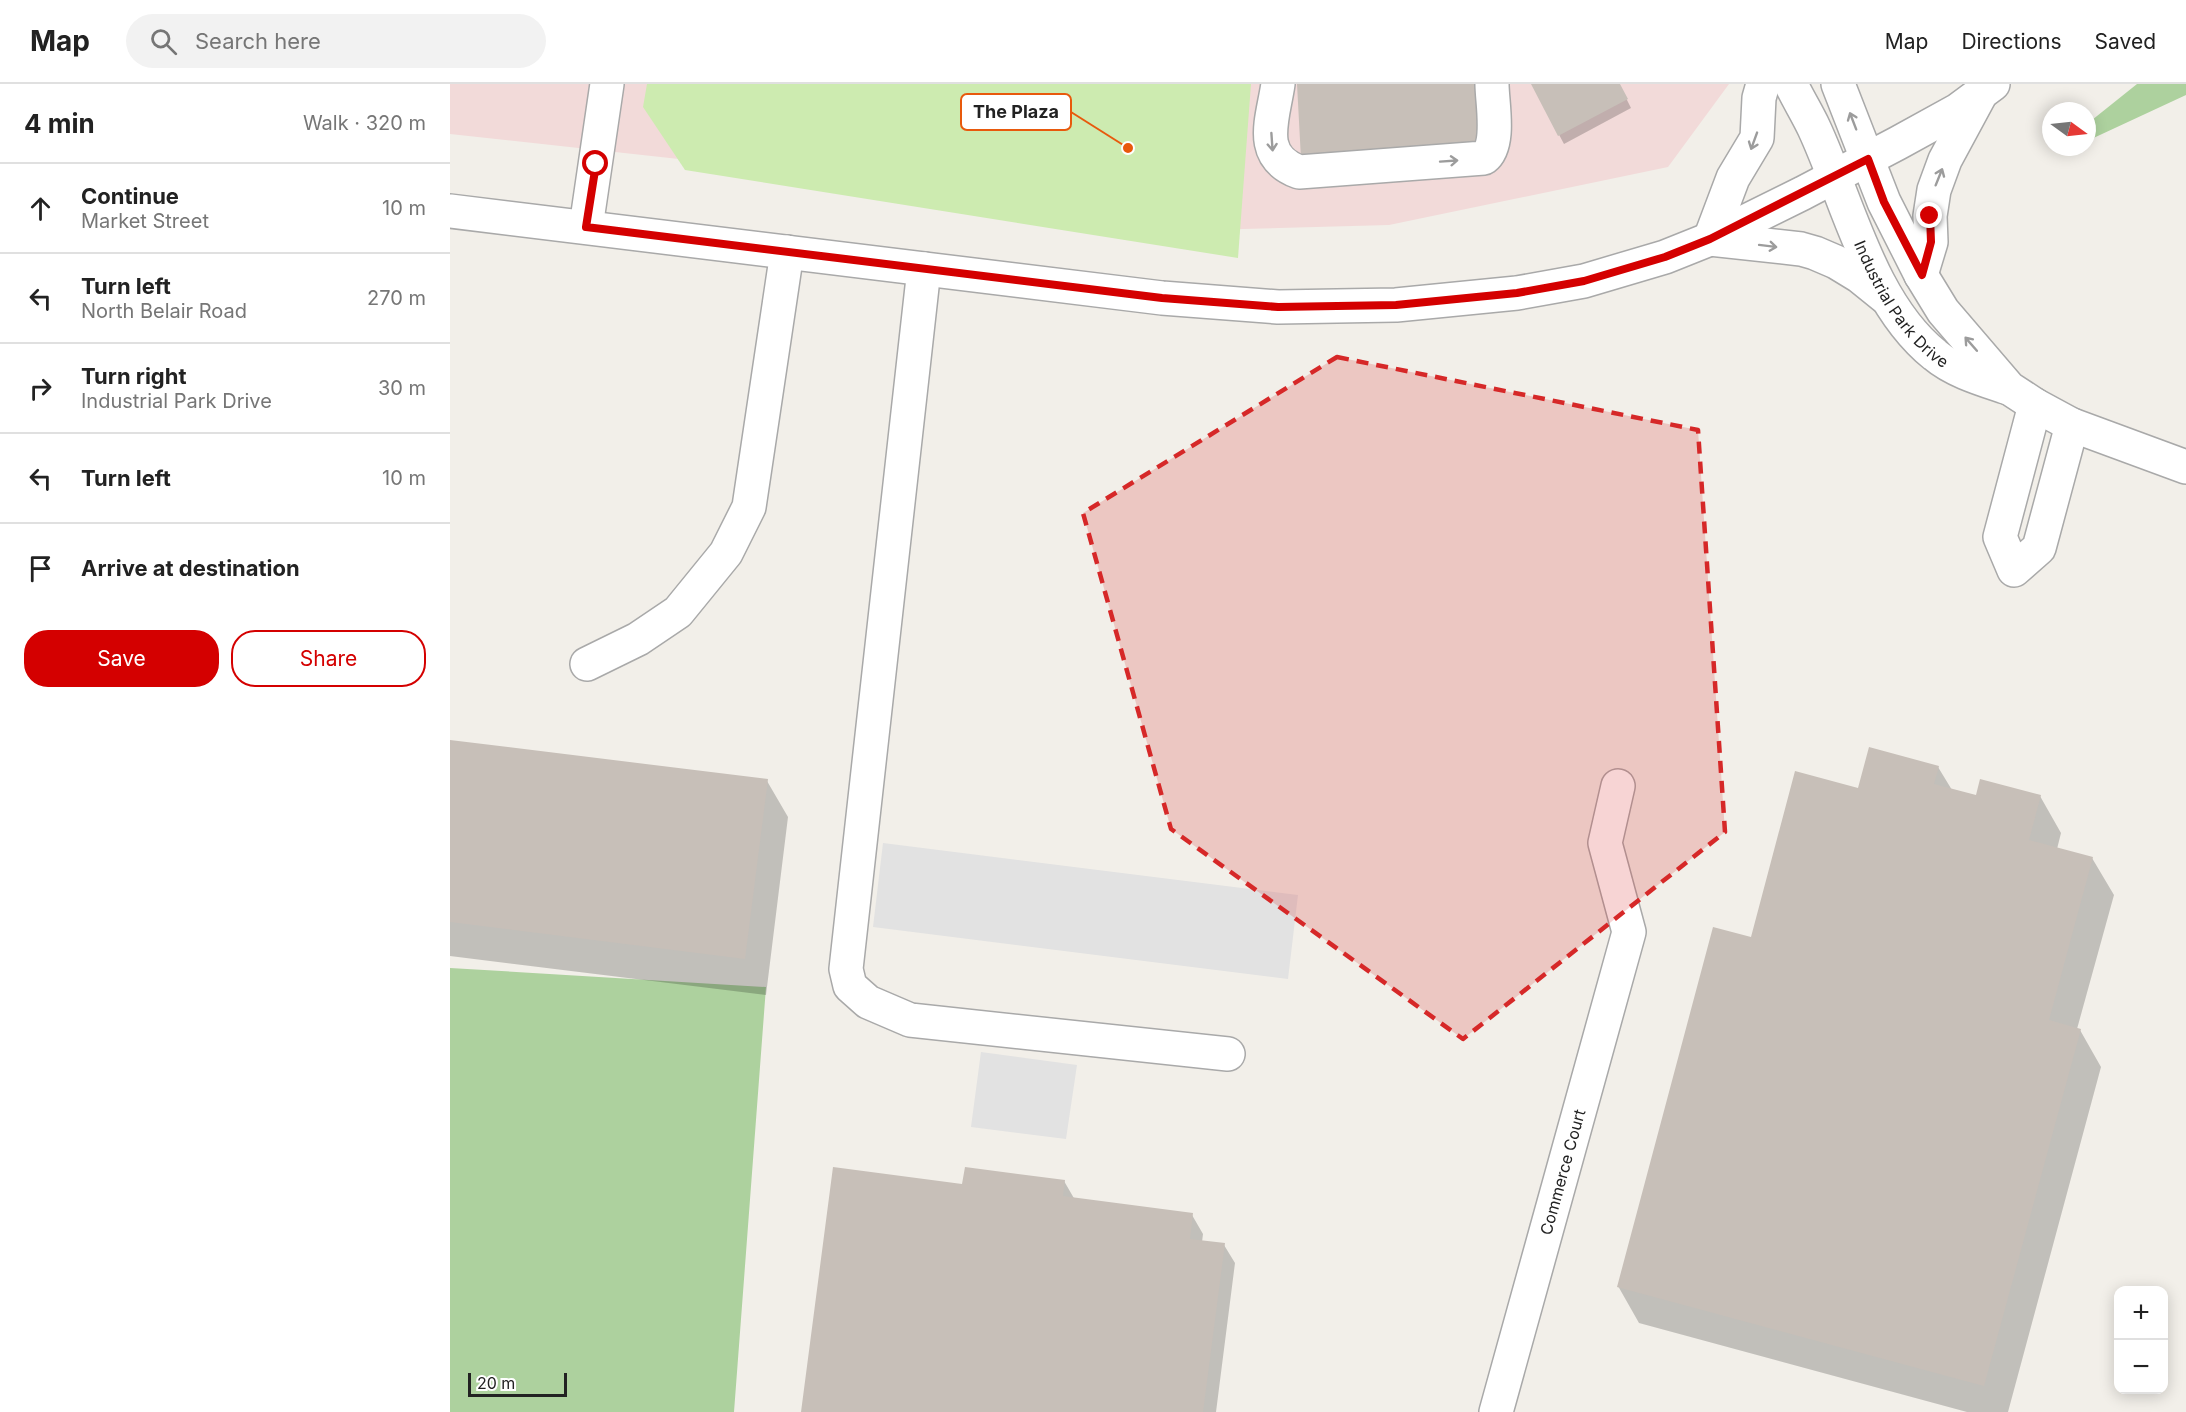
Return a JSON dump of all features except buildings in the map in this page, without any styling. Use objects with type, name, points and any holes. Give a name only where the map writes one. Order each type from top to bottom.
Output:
[{"type":"street","points":[[586,227],[607,84]]},
{"type":"street","points":[[1278,84],[1270,141],[1273,154],[1280,162],[1299,172],[1484,158],[1490,153],[1494,137],[1492,84]]},
{"type":"street","points":[[1710,239],[1733,178],[1757,138],[1759,98],[1763,84]]},
{"type":"street","name":"Industrial Park Drive","points":[[1791,84],[1814,128],[1886,298],[1910,332],[1936,356],[1970,375],[2022,397],[2072,425],[2186,467]]},
{"type":"street","name":"Industrial Park Drive","points":[[1838,84],[1884,202],[1943,311],[2022,397]]},
{"type":"street","points":[[450,211],[1173,299],[1278,307],[1396,305],[1517,293],[1584,281],[1665,257],[1710,239],[1834,177],[1958,110],[1988,88]]},
{"type":"street","points":[[1922,275],[1931,242],[1930,216],[1934,189],[1946,160],[1988,88]]},
{"type":"street","points":[[1710,239],[1801,249],[1815,253],[1859,276],[1886,298]]},
{"type":"street","points":[[587,664],[638,639],[678,612],[726,553],[749,507],[787,252]]},
{"type":"street","points":[[924,268],[846,969],[850,986],[868,1002],[910,1020],[1228,1054]]},
{"type":"street","points":[[2022,397],[2000,537],[2014,570],[2039,548],[2072,425]]},
{"type":"street","name":"Commerce Court","points":[[1496,1412],[1629,932],[1605,843],[1618,786]]},
{"type":"highlighted area","points":[[1337,357],[1698,430],[1725,832],[1463,1039],[1171,829],[1083,513]]},
{"type":"shaded area","points":[[450,84],[1729,84],[1668,167],[1389,225],[1203,230],[697,161],[450,134]]},
{"type":"shaded area","points":[[883,843],[1298,895],[1288,979],[873,927]]},
{"type":"shaded area","points":[[981,1052],[1077,1065],[1066,1139],[971,1127]]},
{"type":"green space","points":[[647,84],[1251,84],[1238,258],[685,170],[643,107]]},
{"type":"green space","points":[[2137,84],[2186,84],[2186,95],[2096,137],[2096,117]]},
{"type":"green space","points":[[450,968],[766,987],[734,1412],[450,1412]]},
{"type":"place","name":"The Plaza","points":[[1128,148]]},
{"type":"route","points":[[596,164],[586,227],[1162,298],[1278,307],[1396,305],[1517,293],[1584,281],[1665,257],[1710,239],[1868,159],[1884,202],[1922,275],[1931,242],[1930,216]]}]
